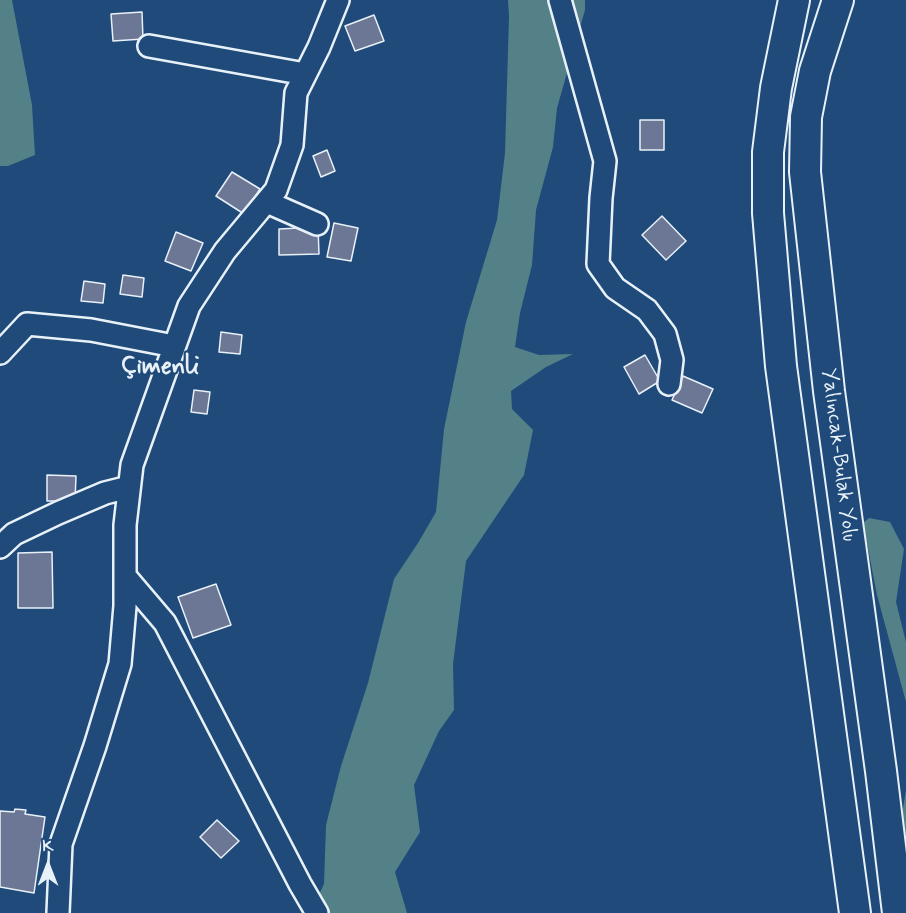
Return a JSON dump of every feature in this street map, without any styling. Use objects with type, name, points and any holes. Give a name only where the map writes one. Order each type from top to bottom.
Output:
[{"type":"main road","name":"Yalıncak-Bulak Yolu","points":[[794,0],[774,99],[768,152],[768,213],[781,366],[855,913]]},
{"type":"main road","name":"Yalıncak-Bulak Yolu","points":[[838,0],[815,71],[806,117],[805,172],[829,391],[898,913]]},
{"type":"street","points":[[58,913],[61,844],[120,664],[125,606],[125,525],[132,465],[189,306],[225,251],[276,190],[292,146],[296,93],[319,47],[338,0]]},
{"type":"street","points":[[560,0],[606,162],[601,198],[598,264],[615,288],[647,310],[665,334],[672,360],[669,384]]},
{"type":"street","points":[[149,46],[305,74]]},
{"type":"street","points":[[267,202],[317,224]]},
{"type":"street","points":[[0,353],[27,324],[91,330],[174,346]]},
{"type":"street","points":[[0,547],[14,534],[58,513],[105,493],[129,487]]},
{"type":"street","points":[[125,576],[165,623],[317,913]]},
{"type":"green space","points":[[0,0],[12,0],[32,105],[35,155],[8,166],[0,166]]},
{"type":"green space","points":[[508,0],[585,0],[585,10],[557,108],[553,147],[536,210],[532,265],[520,313],[515,347],[539,355],[573,354],[546,367],[511,391],[512,409],[533,430],[524,475],[466,561],[453,664],[454,710],[439,731],[414,785],[420,832],[395,872],[407,913],[310,913],[324,884],[326,825],[341,766],[368,683],[394,579],[436,512],[444,429],[466,322],[497,220],[505,153]]},
{"type":"green space","points":[[869,518],[890,522],[904,549],[896,602],[906,642],[906,702],[877,595],[863,523]]},
{"type":"green space","points":[[906,790],[906,885],[900,827]]},
{"type":"building","points":[[142,12],[143,39],[113,41],[111,14]]},
{"type":"building","points":[[374,15],[384,41],[355,51],[345,26]]},
{"type":"building","points":[[640,120],[664,120],[664,150],[640,150]]},
{"type":"building","points":[[327,150],[335,171],[321,177],[313,156]]},
{"type":"building","points":[[232,172],[260,189],[244,214],[216,196]]},
{"type":"building","points":[[662,216],[686,241],[666,260],[642,235]]},
{"type":"building","points":[[334,223],[358,228],[351,261],[327,257]]},
{"type":"building","points":[[318,227],[319,254],[279,255],[279,229]]},
{"type":"building","points":[[176,232],[203,243],[191,271],[165,261]]},
{"type":"building","points":[[123,275],[144,278],[142,297],[120,294]]},
{"type":"building","points":[[84,281],[105,284],[103,303],[81,301]]},
{"type":"building","points":[[221,332],[242,335],[240,354],[219,352]]},
{"type":"building","points":[[645,355],[660,381],[639,394],[624,367]]},
{"type":"building","points":[[683,376],[713,389],[702,413],[672,400]]},
{"type":"building","points":[[194,390],[210,392],[207,414],[191,412]]},
{"type":"building","points":[[47,475],[76,476],[75,501],[47,501]]},
{"type":"building","points":[[52,552],[53,608],[18,608],[18,553]]},
{"type":"building","points":[[216,584],[231,625],[193,638],[178,597]]},
{"type":"building","points":[[15,809],[26,810],[25,814],[45,817],[34,893],[0,887],[0,811],[14,812]]},
{"type":"building","points":[[217,820],[239,841],[221,858],[200,837]]},
{"type":"district","name":"Çimenli","points":[[160,368]]}]
